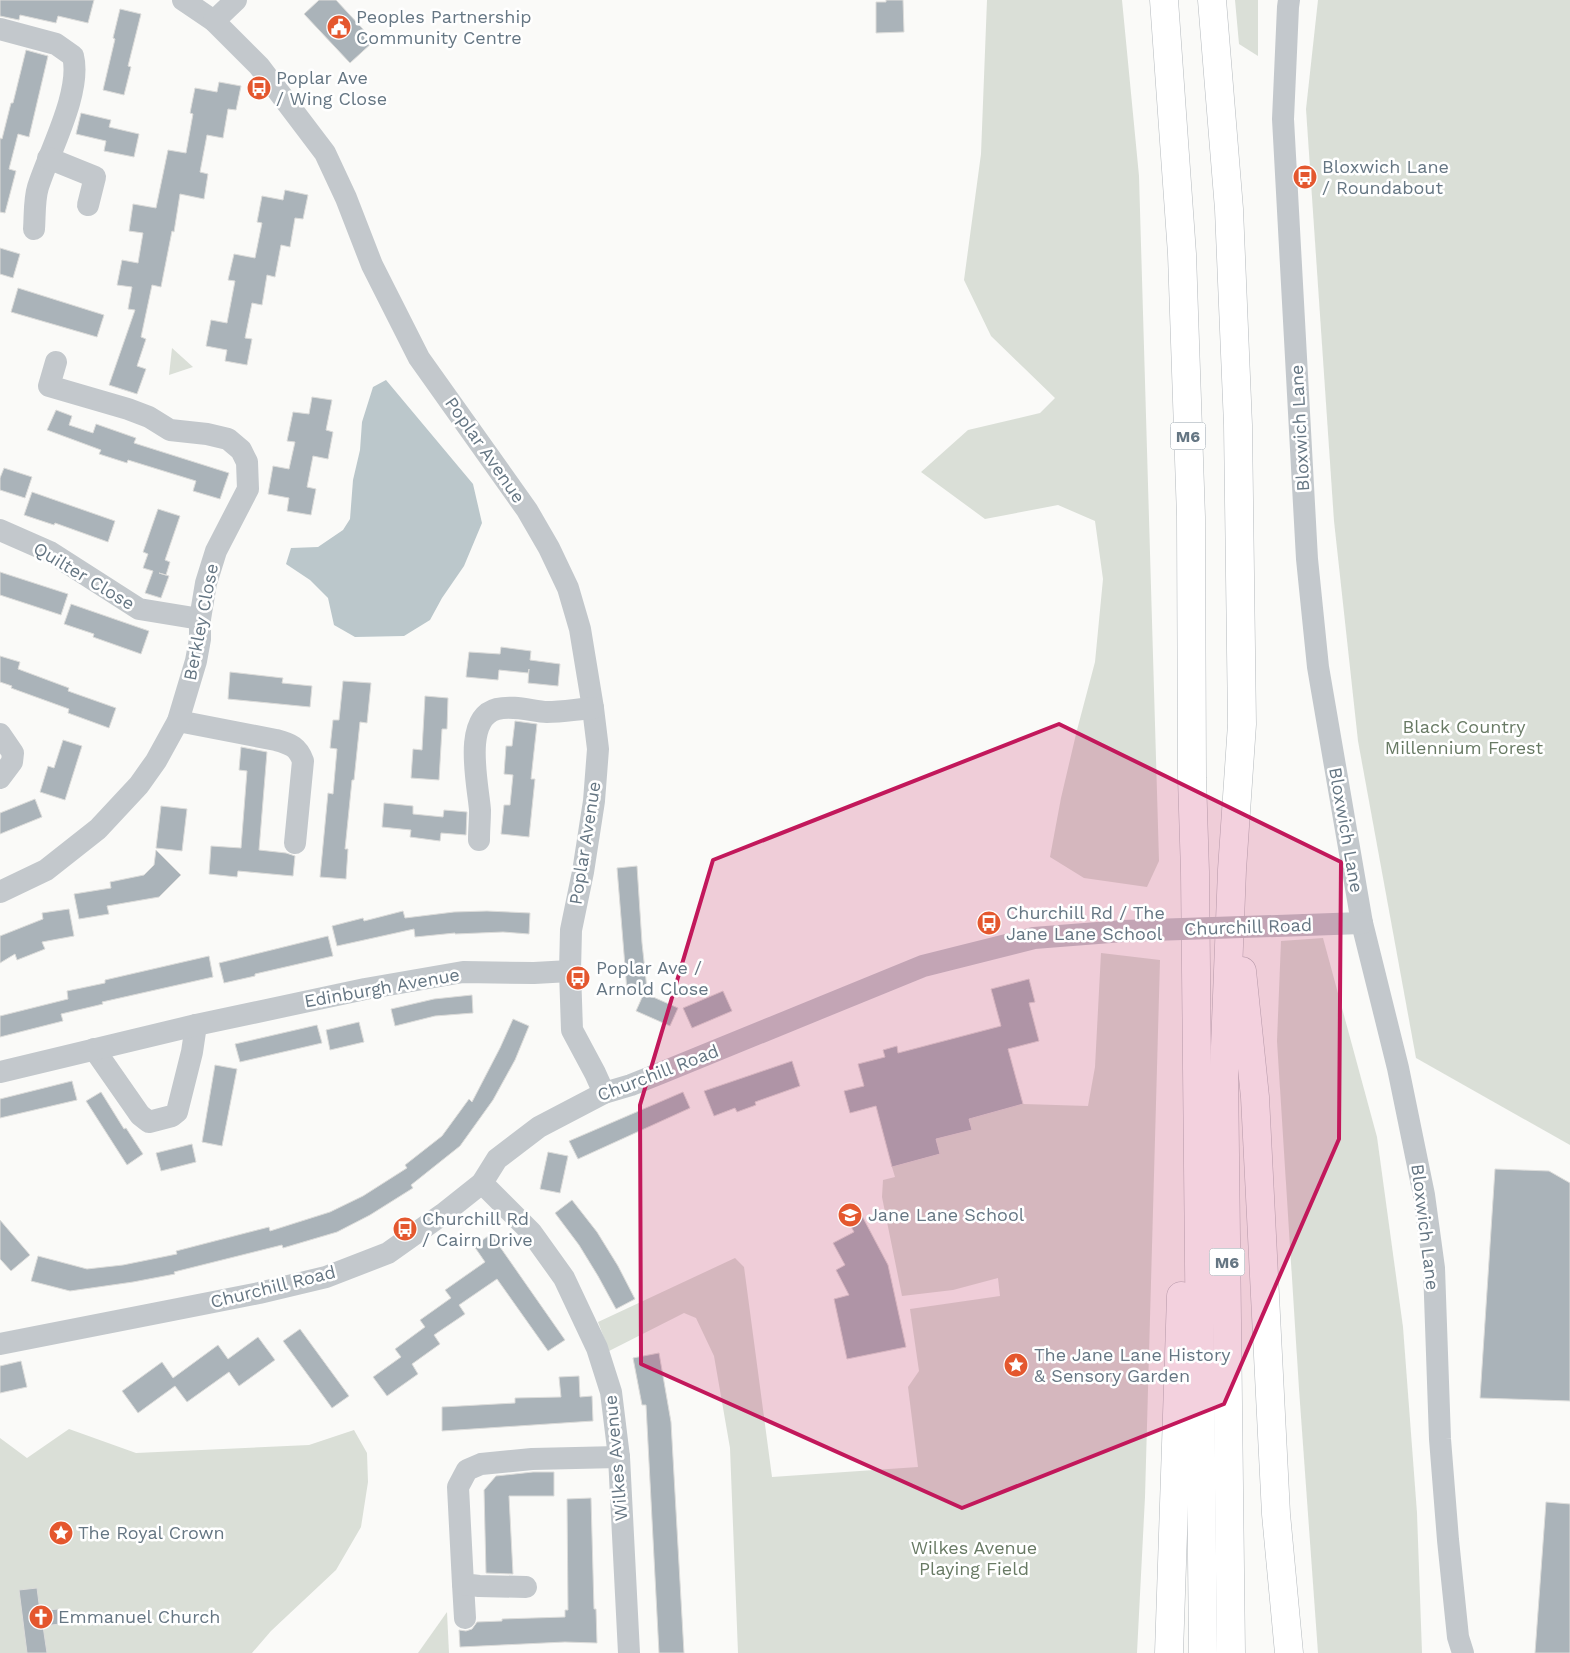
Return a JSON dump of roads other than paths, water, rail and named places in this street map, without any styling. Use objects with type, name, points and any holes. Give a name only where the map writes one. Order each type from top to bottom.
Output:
[{"type":"highway","name":"M6","points":[[1164,0],[1182,254],[1191,517],[1192,778],[1195,872],[1202,1653]]},
{"type":"highway","name":"M6","points":[[1212,0],[1229,209],[1238,425],[1242,724],[1232,870],[1224,1072],[1231,1653]]},
{"type":"highway","points":[[1232,870],[1255,1097],[1276,1514],[1288,1653]]},
{"type":"highway","points":[[1169,1653],[1195,872]]},
{"type":"street","name":"Poplar Avenue","points":[[183,0],[214,21],[259,66],[325,153],[346,198],[372,265],[419,358],[527,510],[549,548],[568,588],[580,629],[598,749],[594,801],[583,872],[571,930],[572,1030],[596,1073],[604,1093]]},
{"type":"street","points":[[214,21],[236,0]]},
{"type":"street","name":"Bloxwich Lane","points":[[1289,0],[1283,119],[1307,559],[1318,667],[1362,923],[1398,1068],[1424,1195],[1434,1268],[1440,1439],[1448,1540],[1458,1637],[1463,1653]]},
{"type":"street","points":[[0,29],[56,44],[73,56],[75,64],[74,79],[65,118],[37,190],[34,229]]},
{"type":"street","points":[[48,158],[94,177],[88,205]]},
{"type":"street","name":"Berkley Close","points":[[0,892],[46,870],[98,829],[139,785],[156,761],[178,721],[196,661],[200,639],[200,618],[206,583],[216,551],[248,489],[248,462],[242,450],[228,439],[206,434],[170,430],[149,417],[128,409],[49,386],[56,362]]},
{"type":"street","name":"Quilter Close","points":[[0,530],[50,552],[140,609],[200,618]]},
{"type":"street","points":[[479,840],[480,810],[474,767],[480,720],[488,713],[505,708],[549,712],[593,708]]},
{"type":"street","points":[[178,721],[291,744],[300,752],[303,761],[295,843]]},
{"type":"street","points":[[0,734],[13,753],[12,762],[0,778]]},
{"type":"street","name":"Churchill Road","points":[[0,1344],[326,1278],[388,1253],[443,1214],[482,1183],[497,1159],[539,1127],[604,1093],[631,1085],[923,966],[1034,938],[1123,930],[1362,923]]},
{"type":"street","name":"Edinburgh Avenue","points":[[0,1072],[196,1025],[365,989],[463,972],[534,973],[570,971]]},
{"type":"street","points":[[94,1049],[140,1115],[149,1122],[172,1116],[177,1112],[192,1052],[196,1025]]},
{"type":"street","name":"Wilkes Avenue","points":[[482,1183],[531,1232],[564,1278],[597,1348],[611,1392],[619,1457],[629,1653]]},
{"type":"street","points":[[465,1618],[458,1487],[467,1470],[481,1464],[619,1457]]},
{"type":"street","points":[[463,1584],[526,1587]]},
{"type":"place","name":"Peoples Partnership Community Centre","points":[[339,27]]},
{"type":"place","name":"Poplar Ave / Wing Close","points":[[259,88]]},
{"type":"place","name":"Bloxwich Lane / Roundabout","points":[[1305,177]]},
{"type":"place","name":"Churchill Rd / The Jane Lane School","points":[[989,923]]},
{"type":"place","name":"Poplar Ave / Arnold Close","points":[[578,978]]},
{"type":"place","name":"Jane Lane School","points":[[850,1215]]},
{"type":"place","name":"Churchill Rd / Cairn Drive","points":[[405,1229]]},
{"type":"place","name":"The Jane Lane History & Sensory Garden","points":[[1016,1365]]},
{"type":"place","name":"The Royal Crown","points":[[61,1533]]},
{"type":"place","name":"Emmanuel Church","points":[[41,1617]]},
{"type":"park label","name":"Black Country Millennium Forest","points":[[1464,738]]},
{"type":"park label","name":"Wilkes Avenue Playing Field","points":[[974,1558]]}]
